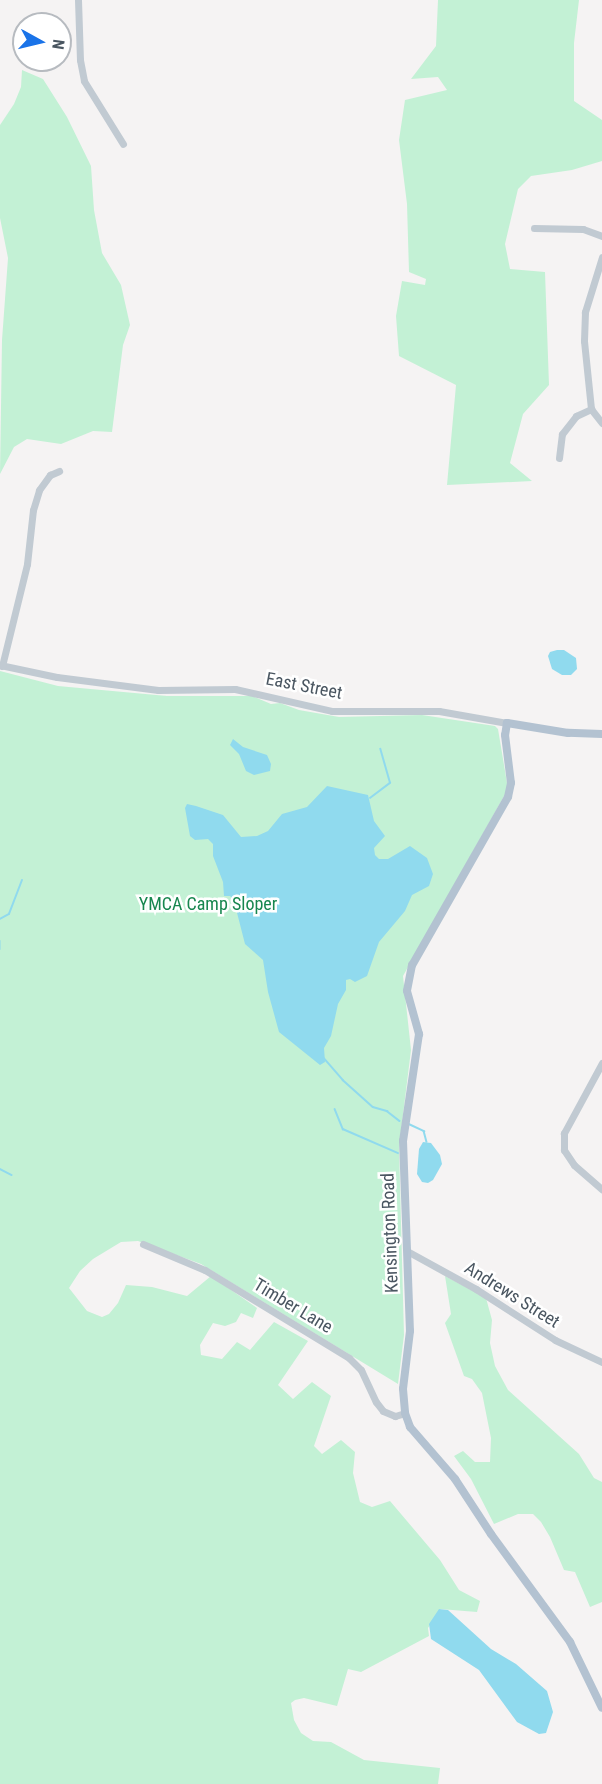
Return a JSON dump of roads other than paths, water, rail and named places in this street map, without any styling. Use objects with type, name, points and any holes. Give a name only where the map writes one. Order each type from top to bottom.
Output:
[{"type":"main road","name":"East Street","points":[[507,723],[568,733],[602,734]]},
{"type":"main road","name":"Kensington Road","points":[[507,723],[505,735],[512,783],[508,797],[412,965],[407,991],[418,1034],[403,1141],[410,1331],[402,1389],[405,1413],[418,1439],[455,1479],[491,1534],[570,1642],[602,1708]]},
{"type":"street","points":[[78,0],[80,60],[84,81],[123,144]]},
{"type":"street","points":[[534,228],[583,229],[602,236]]},
{"type":"street","points":[[602,257],[585,312],[584,341],[591,409],[602,423]]},
{"type":"street","points":[[559,458],[562,434],[576,416],[591,409]]},
{"type":"street","points":[[1,666],[27,564],[33,510],[39,490],[50,475],[59,471]]},
{"type":"street","name":"East Street","points":[[1,666],[57,677],[158,690],[235,689],[332,711],[439,711],[507,723]]},
{"type":"street","points":[[602,1063],[564,1133],[564,1150],[574,1165],[602,1189]]},
{"type":"street","name":"Timber Lane","points":[[143,1244],[205,1270],[350,1358],[361,1370],[379,1407],[395,1416],[405,1413]]},
{"type":"street","name":"Andrews Street","points":[[407,1251],[477,1289],[555,1340],[602,1362]]},
{"type":"water","points":[[564,650],[576,658],[577,669],[571,675],[562,675],[552,669],[548,656],[550,652]]},
{"type":"water","points":[[233,739],[243,747],[267,755],[271,764],[270,771],[254,775],[246,771],[239,754],[230,745]]},
{"type":"water","points":[[327,786],[368,795],[374,821],[385,836],[374,848],[375,855],[379,859],[388,859],[410,846],[427,858],[433,874],[429,886],[412,895],[405,911],[379,942],[367,976],[355,982],[350,979],[346,980],[346,990],[338,1004],[331,1036],[324,1048],[325,1062],[320,1065],[279,1032],[268,992],[263,960],[245,944],[234,901],[230,896],[224,896],[223,882],[213,856],[213,844],[208,839],[195,840],[190,836],[185,808],[187,804],[223,815],[241,837],[257,836],[268,831],[282,814],[307,807]]},
{"type":"water","points":[[423,1142],[431,1143],[440,1155],[442,1164],[433,1180],[428,1183],[422,1182],[417,1174],[419,1149]]},
{"type":"water","points":[[439,1609],[448,1610],[491,1649],[516,1664],[547,1691],[553,1712],[546,1733],[539,1734],[517,1722],[479,1670],[431,1639],[429,1624]]},
{"type":"waterway","points":[[370,798],[390,783],[380,749]]},
{"type":"waterway","points":[[0,919],[9,914],[22,880]]},
{"type":"waterway","points":[[0,941],[0,949]]},
{"type":"waterway","points":[[324,1058],[343,1080],[373,1107],[387,1111],[400,1121]]},
{"type":"waterway","points":[[335,1109],[343,1129],[398,1153]]},
{"type":"waterway","points":[[409,1124],[424,1131],[427,1142]]},
{"type":"waterway","points":[[0,1169],[12,1175]]},
{"type":"park label","name":"YMCA Camp Sloper","points":[[208,904]]}]
